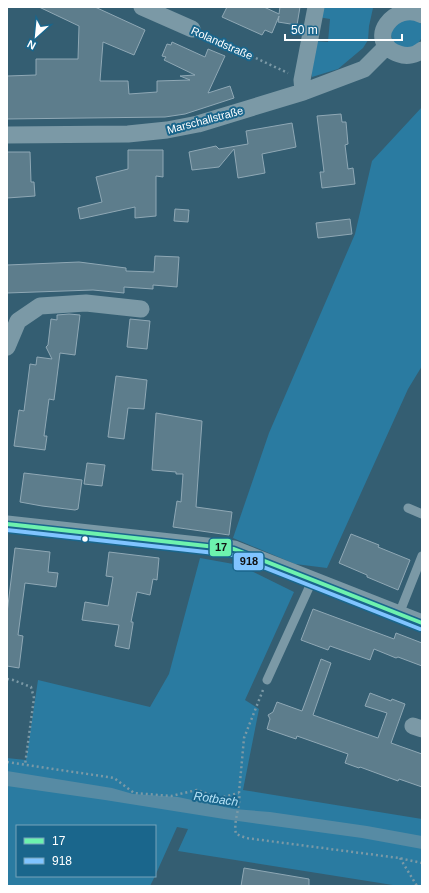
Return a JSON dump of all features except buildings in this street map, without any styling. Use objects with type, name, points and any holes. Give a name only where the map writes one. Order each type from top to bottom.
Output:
[{"type":"street","name":"Rolandstraße","points":[[142,7],[192,29]]},
{"type":"street","points":[[302,86],[316,7]]},
{"type":"street","points":[[422,14],[410,8],[395,9],[386,20],[383,28],[383,37],[387,46],[394,52],[403,56],[412,55],[422,50]]},
{"type":"street","name":"Marschallstraße","points":[[7,135],[128,134],[167,130],[198,124],[302,86],[364,69],[387,46]]},
{"type":"street","points":[[7,347],[18,321],[40,306],[86,303],[141,309]]},
{"type":"street","points":[[7,524],[234,549],[312,581],[422,623]]},
{"type":"lane","points":[[408,508],[422,514]]},
{"type":"lane","points":[[399,614],[422,556]]},
{"type":"lane","points":[[267,680],[312,581]]},
{"type":"path","name":"Rolandstraße","points":[[192,29],[302,86]]},
{"type":"path","points":[[7,679],[31,687],[34,698],[25,765]]},
{"type":"path","points":[[267,680],[244,738],[239,807],[235,828],[236,834],[246,838],[399,858],[422,863]]},
{"type":"path","points":[[7,762],[114,778],[134,793],[171,796],[197,790],[219,798],[239,793]]},
{"type":"path","points":[[399,858],[417,886]]},
{"type":"shaded area","points":[[321,7],[373,8],[368,40],[363,48],[338,69],[312,77],[310,65],[314,41],[328,42],[330,19],[318,17]]},
{"type":"shaded area","points":[[397,17],[419,21],[423,29],[421,40],[412,49],[394,46],[389,28]]},
{"type":"shaded area","points":[[422,107],[422,366],[408,389],[327,568],[295,564],[233,538],[269,433],[355,234],[372,161]]},
{"type":"shaded area","points":[[200,558],[239,565],[294,592],[245,700],[259,709],[243,790],[422,819],[422,886],[399,886],[178,851],[188,829],[177,827],[156,874],[156,825],[16,825],[16,877],[154,877],[150,886],[7,886],[7,758],[26,760],[38,680],[150,707],[169,674]]},
{"type":"shaded area","points":[[7,771],[112,788],[133,794],[178,797],[234,809],[270,812],[367,826],[422,836],[422,849],[362,838],[224,819],[7,786]]},
{"type":"transit line","name":"17","points":[[7,524],[234,549],[422,623]]},
{"type":"transit line","name":"918","points":[[7,530],[233,555],[420,629]]},
{"type":"water label","name":"Rotbach","points":[[216,799]]}]
